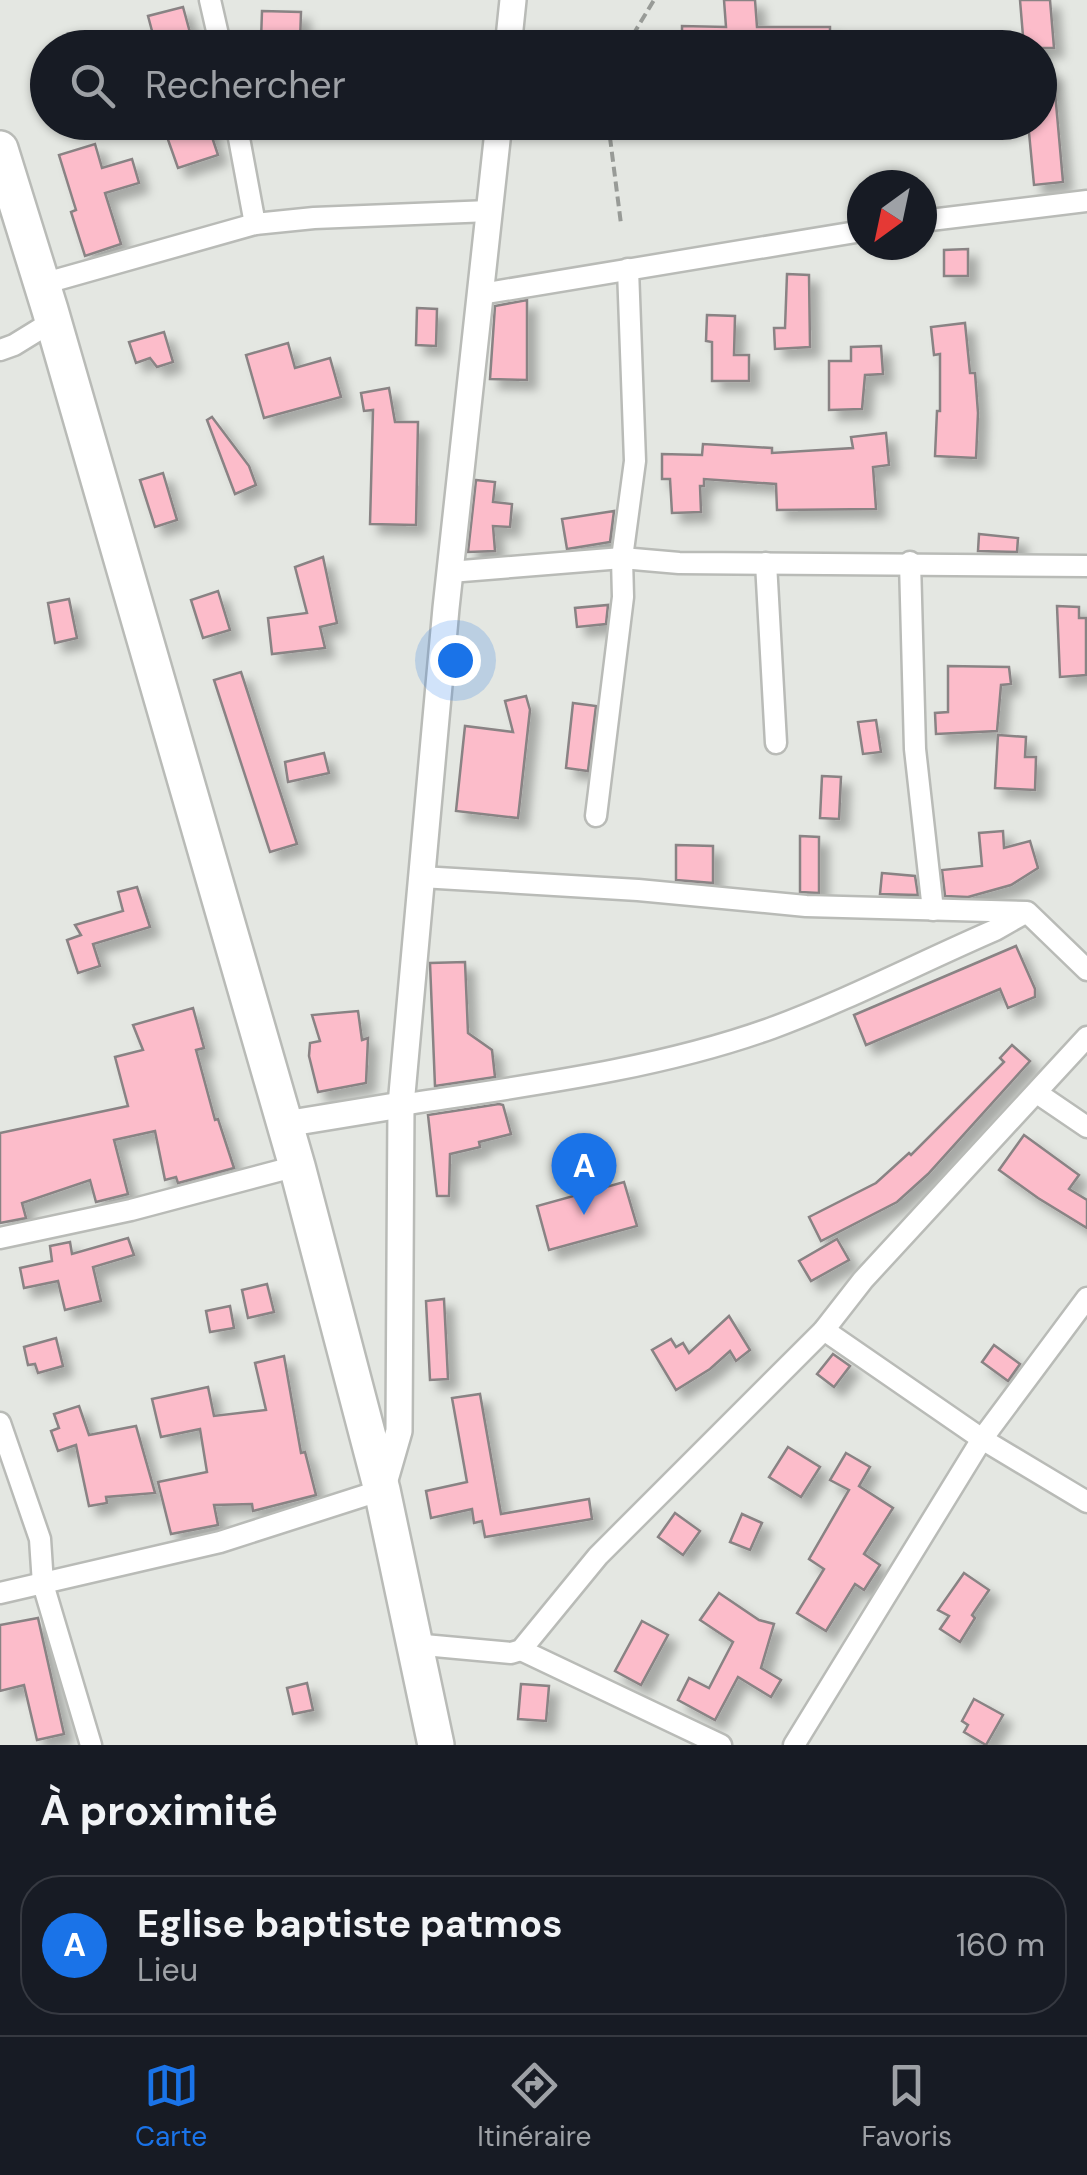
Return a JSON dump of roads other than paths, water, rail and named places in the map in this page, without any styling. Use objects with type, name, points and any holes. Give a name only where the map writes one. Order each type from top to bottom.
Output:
[{"type":"highway","points":[[0,149],[297,1166],[382,1490],[436,1745]]},
{"type":"street","points":[[210,0],[218,30]]},
{"type":"street","points":[[510,30],[513,0]]},
{"type":"street","points":[[239,140],[255,224]]},
{"type":"street","points":[[0,1592],[220,1542],[382,1490],[399,1431],[401,1106],[450,572],[498,140]]},
{"type":"street","points":[[937,219],[1087,202]]},
{"type":"street","points":[[42,284],[255,224],[490,211]]},
{"type":"street","points":[[481,294],[847,232]]},
{"type":"street","points":[[596,816],[635,461],[628,269]]},
{"type":"street","points":[[0,350],[53,321]]},
{"type":"street","points":[[450,572],[622,558],[679,563],[1087,566]]},
{"type":"street","points":[[910,562],[915,749],[933,910]]},
{"type":"street","points":[[766,563],[776,743]]},
{"type":"street","points":[[421,877],[638,890],[806,906],[1027,912],[1087,970]]},
{"type":"street","points":[[285,1124],[546,1082],[657,1059],[772,1028],[995,930],[1027,912]]},
{"type":"street","points":[[413,1644],[511,1653],[520,1650],[598,1556],[824,1330],[863,1280],[1087,1037]]},
{"type":"street","points":[[1036,1092],[1087,1127]]},
{"type":"street","points":[[0,1238],[131,1210],[297,1166]]},
{"type":"street","points":[[794,1745],[982,1438],[1087,1298]]},
{"type":"street","points":[[824,1330],[982,1438],[1087,1502]]},
{"type":"street","points":[[0,1423],[40,1539],[43,1584],[91,1745]]},
{"type":"street","points":[[520,1650],[722,1745]]},
{"type":"place","name":"Eglise baptiste patmos","points":[[584,1215]]}]
